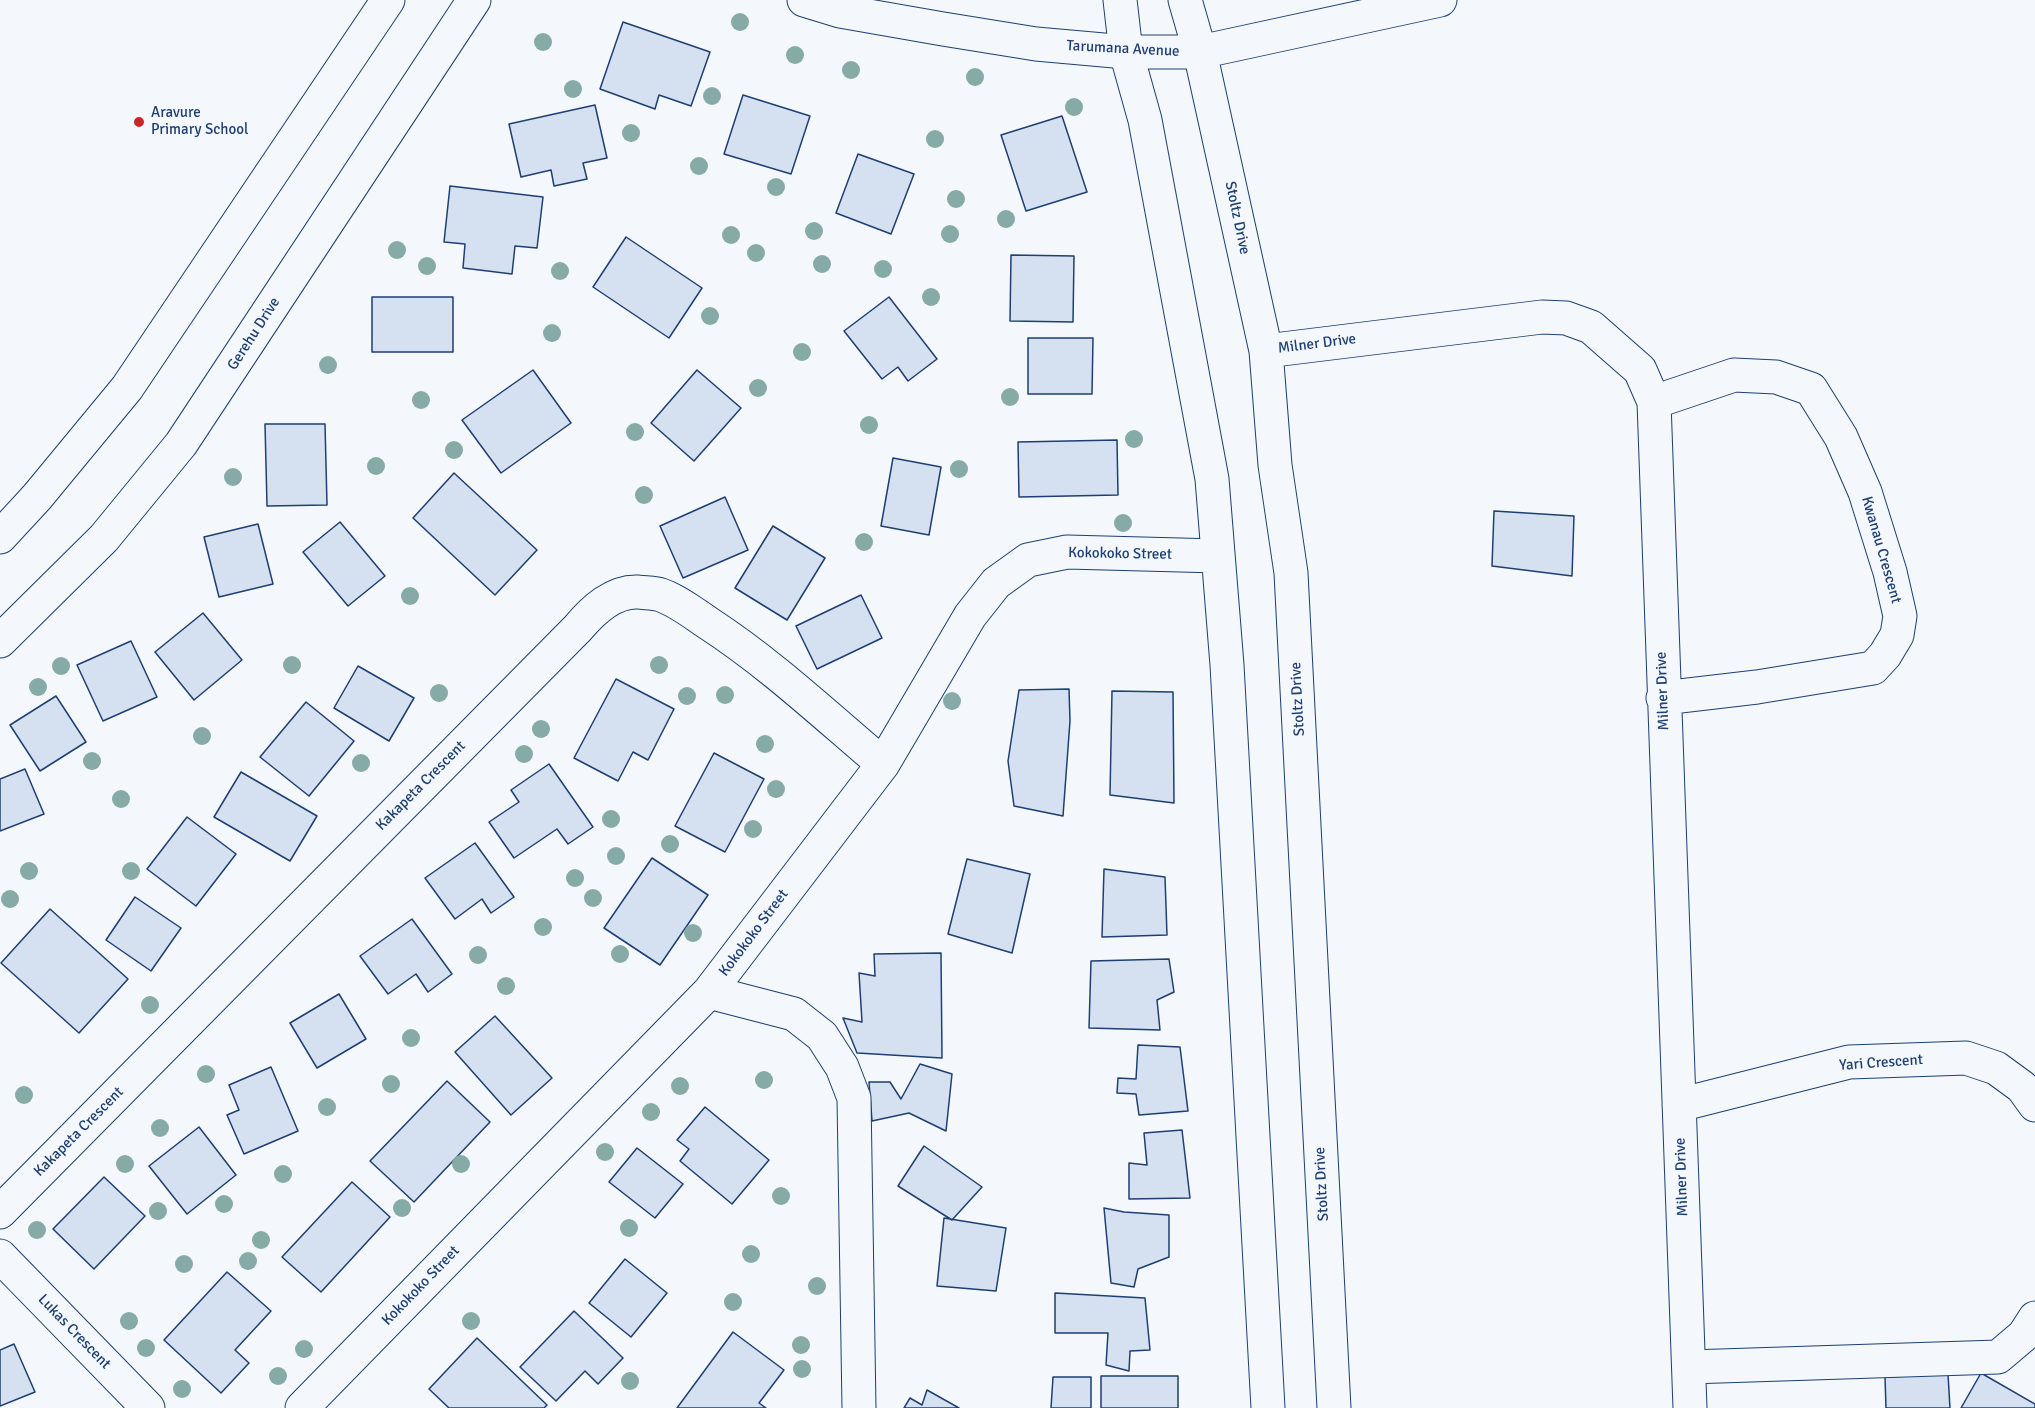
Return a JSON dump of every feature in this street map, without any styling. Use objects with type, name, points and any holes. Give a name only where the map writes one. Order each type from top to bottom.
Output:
[{"type":"street","points":[[0,537],[37,497],[128,388],[388,0]]},
{"type":"street","name":"Gerehu Drive","points":[[0,640],[104,538],[181,444],[474,0]]},
{"type":"street","name":"Tarumana Avenue","points":[[804,0],[840,11],[943,29],[1036,44],[1126,52],[1200,52],[1440,0]]},
{"type":"street","points":[[1120,0],[1126,52],[1145,120],[1212,479],[1228,677],[1268,1408]]},
{"type":"street","name":"Stoltz Drive","points":[[1185,0],[1200,52],[1266,351],[1275,465],[1291,573],[1334,1408]]},
{"type":"street","name":"Milner Drive","points":[[1266,351],[1542,317],[1566,318],[1591,327],[1640,370],[1653,402],[1690,1408]]},
{"type":"street","name":"Kwanau Crescent","points":[[1653,402],[1734,375],[1776,378],[1810,389],[1841,437],[1864,492],[1890,572],[1900,616],[1897,635],[1885,655],[1873,668],[1757,687],[1663,698]]},
{"type":"street","name":"Kokokoko Street","points":[[302,1408],[709,992],[883,764],[970,616],[996,584],[1028,560],[1066,552],[1218,556]]},
{"type":"street","name":"Kakapeta Crescent","points":[[0,1212],[571,635],[593,610],[613,597],[636,592],[660,595],[681,605],[721,631],[769,668],[883,764]]},
{"type":"street","points":[[709,992],[794,1014],[822,1036],[842,1067],[854,1098],[859,1408]]},
{"type":"street","name":"Yari Crescent","points":[[1679,1105],[1849,1062],[1966,1059],[1996,1068],[2022,1087],[2035,1105]]},
{"type":"street","name":"Lukas Crescent","points":[[0,1256],[148,1408]]},
{"type":"street","points":[[1689,1367],[1998,1357],[2024,1335],[2035,1318]]},
{"type":"building","points":[[623,22],[710,52],[691,106],[659,95],[655,109],[600,89]]},
{"type":"building","points":[[743,95],[810,116],[791,174],[724,154]]},
{"type":"building","points":[[595,105],[607,158],[583,163],[587,179],[554,186],[551,170],[521,177],[509,124]]},
{"type":"building","points":[[1062,116],[1087,192],[1026,211],[1001,135]]},
{"type":"building","points":[[858,154],[914,174],[891,234],[836,213]]},
{"type":"building","points":[[450,186],[543,197],[537,248],[515,246],[512,274],[463,268],[465,244],[444,242]]},
{"type":"building","points":[[626,237],[702,288],[669,338],[593,287]]},
{"type":"building","points":[[1011,255],[1074,256],[1073,322],[1010,321]]},
{"type":"building","points":[[372,297],[453,297],[453,352],[372,352]]},
{"type":"building","points":[[889,297],[937,359],[908,381],[898,367],[882,379],[844,331]]},
{"type":"building","points":[[1028,338],[1093,338],[1092,394],[1028,394]]},
{"type":"building","points":[[533,370],[571,423],[501,473],[462,420]]},
{"type":"building","points":[[697,370],[741,408],[694,461],[651,423]]},
{"type":"building","points":[[265,424],[325,424],[327,505],[267,506]]},
{"type":"building","points":[[1117,440],[1118,495],[1019,497],[1018,442]]},
{"type":"building","points":[[893,458],[941,467],[929,535],[881,526]]},
{"type":"building","points":[[454,473],[537,550],[495,595],[413,518]]},
{"type":"building","points":[[725,497],[748,550],[683,578],[660,526]]},
{"type":"building","points":[[1494,511],[1574,516],[1572,576],[1492,566]]},
{"type":"building","points":[[340,522],[385,576],[348,606],[303,552]]},
{"type":"building","points":[[258,524],[273,584],[219,597],[204,537]]},
{"type":"building","points":[[773,526],[825,558],[787,620],[735,588]]},
{"type":"building","points":[[861,595],[882,638],[817,669],[796,626]]},
{"type":"building","points":[[203,613],[242,660],[194,700],[155,652]]},
{"type":"building","points":[[131,641],[157,697],[103,721],[77,665]]},
{"type":"building","points":[[358,666],[414,698],[389,741],[334,708]]},
{"type":"building","points":[[616,679],[674,709],[648,760],[633,752],[618,781],[574,758]]},
{"type":"building","points":[[1069,689],[1070,721],[1063,816],[1014,806],[1008,761],[1019,690]]},
{"type":"building","points":[[1112,691],[1173,692],[1174,803],[1110,795]]},
{"type":"building","points":[[56,696],[86,742],[40,771],[10,725]]},
{"type":"building","points":[[306,702],[354,741],[309,796],[260,757]]},
{"type":"building","points":[[714,753],[764,779],[725,852],[675,826]]},
{"type":"building","points":[[549,764],[593,827],[568,844],[557,829],[514,858],[489,822],[519,802],[511,790]]},
{"type":"building","points":[[25,769],[44,814],[0,831],[0,779]]},
{"type":"building","points":[[241,772],[317,816],[290,861],[214,817]]},
{"type":"building","points":[[187,817],[236,854],[196,906],[147,869]]},
{"type":"building","points":[[475,843],[514,897],[491,913],[482,899],[455,919],[425,878]]},
{"type":"building","points":[[652,858],[708,895],[660,965],[604,928]]},
{"type":"building","points":[[967,859],[1030,874],[1012,953],[948,934]]},
{"type":"building","points":[[1104,869],[1165,877],[1167,935],[1102,937]]},
{"type":"building","points":[[135,897],[181,928],[151,971],[106,940]]},
{"type":"building","points":[[50,909],[128,979],[79,1033],[1,963]]},
{"type":"building","points":[[412,919],[452,974],[428,992],[416,974],[388,994],[360,956]]},
{"type":"building","points":[[941,953],[942,1058],[857,1053],[843,1018],[862,1022],[859,973],[875,976],[874,954]]},
{"type":"building","points":[[1169,959],[1174,992],[1157,1000],[1160,1030],[1089,1028],[1091,961]]},
{"type":"building","points":[[339,994],[366,1039],[317,1068],[290,1023]]},
{"type":"building","points":[[495,1016],[552,1078],[511,1115],[455,1052]]},
{"type":"building","points":[[1138,1045],[1180,1047],[1188,1111],[1139,1115],[1136,1094],[1117,1093],[1118,1078],[1136,1079]]},
{"type":"building","points":[[920,1064],[952,1074],[946,1131],[909,1113],[872,1121],[869,1082],[890,1082],[901,1099]]},
{"type":"building","points":[[271,1067],[298,1131],[244,1154],[227,1115],[239,1110],[229,1085]]},
{"type":"building","points":[[447,1081],[490,1122],[414,1202],[370,1161]]},
{"type":"building","points":[[705,1107],[769,1160],[732,1204],[680,1161],[689,1149],[677,1140]]},
{"type":"building","points":[[199,1127],[236,1175],[187,1214],[149,1166]]},
{"type":"building","points":[[1182,1130],[1190,1198],[1129,1199],[1129,1163],[1147,1165],[1144,1133]]},
{"type":"building","points":[[924,1146],[982,1187],[952,1220],[898,1186]]},
{"type":"building","points":[[637,1148],[683,1184],[655,1218],[609,1182]]},
{"type":"building","points":[[104,1177],[145,1216],[94,1269],[53,1229]]},
{"type":"building","points":[[352,1182],[390,1217],[321,1292],[282,1257]]},
{"type":"building","points":[[1104,1208],[1124,1212],[1169,1215],[1169,1257],[1138,1269],[1134,1287],[1111,1283]]},
{"type":"building","points":[[944,1218],[1006,1228],[996,1291],[937,1286]]},
{"type":"building","points":[[625,1259],[667,1293],[631,1337],[589,1303]]},
{"type":"building","points":[[227,1272],[271,1311],[235,1350],[249,1363],[221,1393],[164,1340]]},
{"type":"building","points":[[1055,1293],[1145,1298],[1150,1350],[1130,1351],[1129,1371],[1106,1365],[1108,1333],[1055,1333]]},
{"type":"building","points":[[574,1311],[623,1358],[598,1384],[585,1371],[556,1401],[520,1367]]},
{"type":"building","points":[[733,1332],[784,1370],[759,1403],[766,1408],[677,1408]]},
{"type":"building","points":[[477,1338],[547,1405],[544,1408],[449,1408],[429,1389]]},
{"type":"building","points":[[14,1344],[35,1392],[0,1406],[0,1350]]},
{"type":"building","points":[[1981,1373],[2035,1404],[2035,1408],[1961,1408]]},
{"type":"building","points":[[1948,1374],[1950,1408],[1886,1408],[1885,1377]]},
{"type":"building","points":[[1101,1376],[1178,1376],[1178,1408],[1101,1408]]},
{"type":"building","points":[[1053,1377],[1091,1377],[1091,1408],[1051,1408]]},
{"type":"building","points":[[927,1390],[959,1408],[904,1408],[910,1398],[922,1405]]},
{"type":"place","name":"Aravure Primary School","points":[[139,122]]}]
